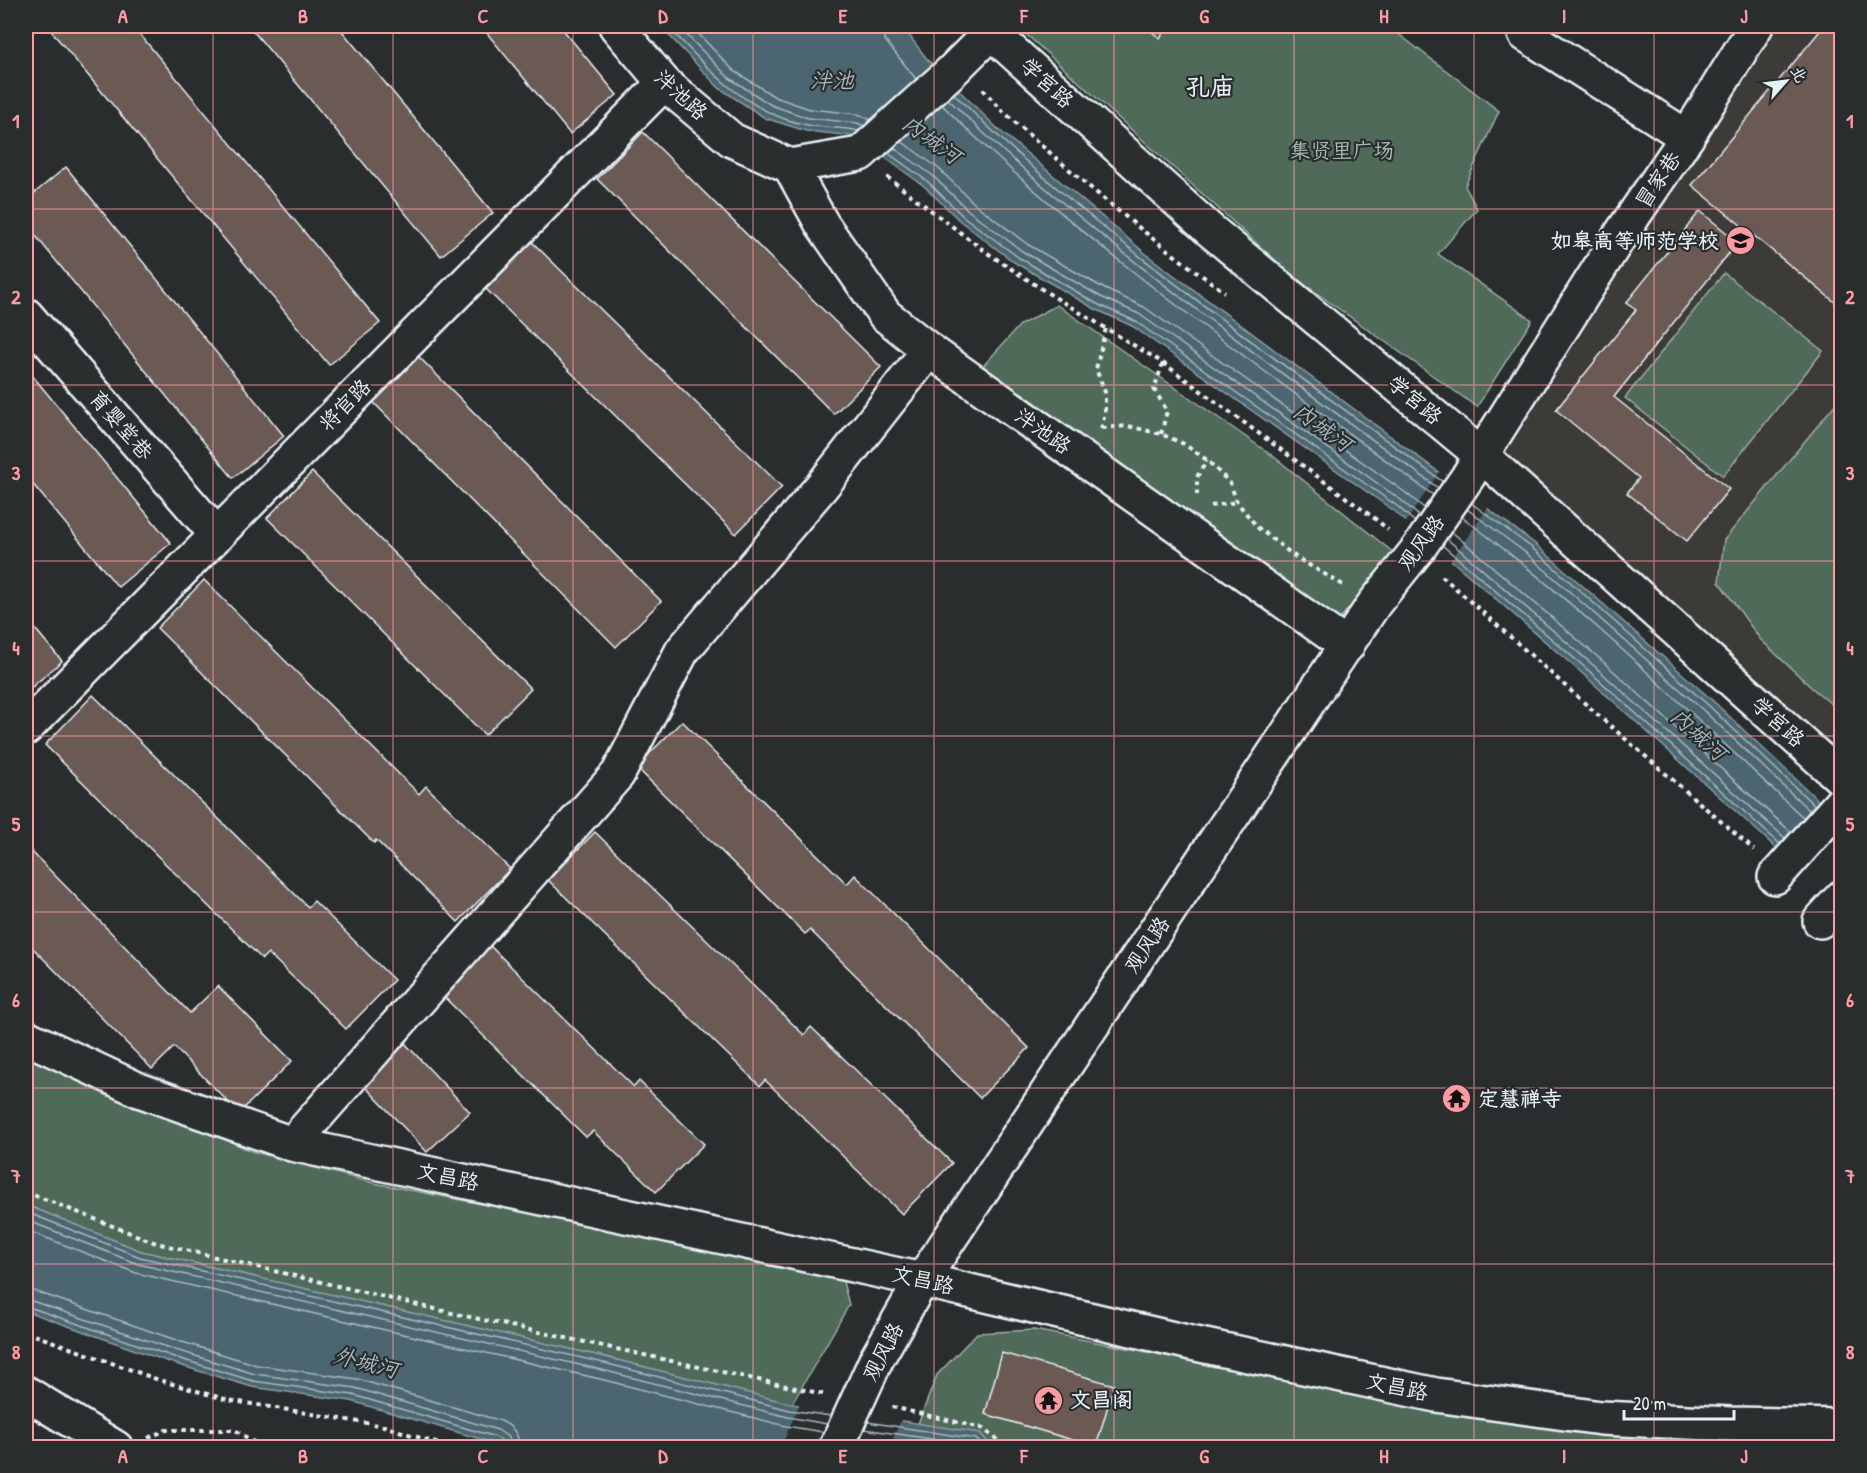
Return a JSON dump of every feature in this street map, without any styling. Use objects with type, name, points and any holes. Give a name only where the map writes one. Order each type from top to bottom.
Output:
[{"type":"street","name":"泮池路","points":[[616,26],[664,82],[732,140],[790,166],[822,224],[885,315],[929,350],[1347,646]]},
{"type":"street","points":[[1531,26],[1525,34],[1687,137]]},
{"type":"street","name":"冒家巷","points":[[1474,467],[1756,26]]},
{"type":"street","points":[[790,166],[850,156],[951,72],[991,28]]},
{"type":"street","name":"学宫路","points":[[991,28],[1210,230],[1840,796]]},
{"type":"street","name":"将官路","points":[[26,728],[664,82]]},
{"type":"street","name":"育婴堂巷","points":[[26,315],[217,535]]},
{"type":"street","points":[[292,1143],[618,774],[682,651],[822,486],[929,350]]},
{"type":"street","name":"观风路","points":[[836,1448],[876,1360],[922,1280],[1374,604],[1416,551],[1474,467]]},
{"type":"street","points":[[1779,873],[1840,796]]},
{"type":"street","name":"文昌路","points":[[26,1037],[139,1090],[292,1143],[922,1280],[1191,1343],[1436,1395],[1601,1418],[1842,1426]]},
{"type":"street","points":[[26,1393],[131,1443]]},
{"type":"path","points":[[850,156],[887,177],[986,252],[1163,363],[1378,521],[1416,551],[1598,715],[1779,873]]},
{"type":"path","points":[[1080,457],[1101,428],[1105,413],[1105,392],[1096,369],[1106,328]]},
{"type":"path","points":[[1161,434],[1167,411],[1154,389],[1163,363]]},
{"type":"path","points":[[1101,428],[1128,426],[1161,434],[1184,444],[1208,460],[1230,483],[1237,502],[1257,527],[1297,558],[1374,604]]},
{"type":"path","points":[[1204,508],[1220,503],[1237,502]]},
{"type":"path","points":[[26,1192],[156,1243],[456,1314],[824,1394]]},
{"type":"path","points":[[26,1332],[159,1380],[228,1400],[384,1426],[452,1448]]},
{"type":"path","points":[[883,1405],[982,1428],[1001,1442],[1028,1448]]},
{"type":"path","points":[[131,1443],[166,1430],[235,1430],[263,1448]]},
{"type":"path","points":[[1099,1448],[1106,1445],[1119,1448]]},
{"type":"shaded area","name":"如皋高等师范学校","points":[[1774,26],[1841,26],[1841,757],[1504,456]]},
{"type":"green space","name":"集贤里广场","points":[[1017,26],[1388,26],[1499,111],[1465,186],[1477,209],[1438,254],[1532,320],[1477,407],[1294,277]]},
{"type":"green space","points":[[1724,273],[1823,351],[1723,476],[1625,398]]},
{"type":"green space","points":[[1057,305],[1273,456],[1394,553],[1331,630],[976,374],[1020,325]]},
{"type":"green space","points":[[1841,397],[1841,712],[1760,639],[1719,582],[1724,540]]},
{"type":"green space","points":[[26,1048],[251,1151],[374,1183],[841,1274],[849,1305],[792,1404],[605,1357],[141,1251],[26,1205]]},
{"type":"green space","points":[[1034,1330],[1480,1417],[1719,1447],[992,1448],[980,1433],[918,1424],[937,1375],[977,1333]]},
{"type":"water","points":[[660,26],[902,26],[927,59],[998,129],[1151,258],[1534,543],[1712,700],[1841,822],[1841,909],[1584,675],[1394,511],[1132,326],[1095,309],[1014,262],[960,221],[924,186],[855,136],[806,131],[765,118],[719,88]]},
{"type":"water","name":"外城河","points":[[26,1205],[141,1251],[605,1357],[792,1404],[980,1433],[992,1447],[500,1447],[494,1443],[351,1401],[252,1387],[172,1363],[26,1311]]},
{"type":"pier","points":[[1441,469],[1490,505],[1449,563],[1404,525]]},
{"type":"pier","points":[[1842,818],[1842,912],[1779,855]]},
{"type":"pier","points":[[800,1403],[902,1418],[889,1448],[781,1447]]},
{"type":"building","points":[[47,26],[133,26],[380,323],[329,365]]},
{"type":"building","points":[[249,26],[338,26],[493,213],[441,256]]},
{"type":"building","points":[[481,26],[560,26],[617,95],[570,134]]},
{"type":"building","points":[[1144,26],[1168,26],[1160,38]]},
{"type":"building","points":[[1824,26],[1842,26],[1842,308],[1692,185]]},
{"type":"building","points":[[643,132],[881,367],[834,414],[597,179]]},
{"type":"building","points":[[66,167],[284,436],[233,478],[26,224],[26,200]]},
{"type":"building","points":[[1700,211],[1738,242],[1614,397],[1729,489],[1687,541],[1627,493],[1639,478],[1556,410],[1636,310],[1626,303]]},
{"type":"building","points":[[532,242],[782,487],[736,534],[486,289]]},
{"type":"building","points":[[418,356],[661,601],[616,647],[372,401]]},
{"type":"building","points":[[26,368],[171,543],[118,587],[26,476]]},
{"type":"building","points":[[312,472],[531,689],[485,735],[267,518]]},
{"type":"building","points":[[204,580],[419,794],[426,786],[510,869],[458,922],[376,840],[374,843],[157,628]]},
{"type":"building","points":[[26,618],[62,661],[26,692]]},
{"type":"building","points":[[93,695],[308,907],[314,901],[394,980],[346,1029],[268,953],[262,959],[45,745]]},
{"type":"building","points":[[682,721],[847,884],[855,875],[1029,1048],[980,1098],[810,930],[805,934],[636,767]]},
{"type":"building","points":[[595,832],[804,1035],[811,1027],[952,1163],[902,1214],[765,1080],[760,1086],[548,880]]},
{"type":"building","points":[[26,846],[190,1013],[218,986],[292,1061],[239,1113],[174,1047],[152,1069],[26,941]]},
{"type":"building","points":[[488,944],[634,1087],[639,1081],[704,1144],[656,1192],[593,1131],[586,1137],[440,993]]},
{"type":"building","points":[[400,1038],[470,1112],[427,1152],[358,1079]]},
{"type":"building","name":"文昌阁","points":[[1002,1353],[1114,1385],[1096,1447],[985,1414]]},
{"type":"place","name":"如皋高等师范学校","points":[[1740,241]]},
{"type":"place","name":"定慧禅寺","points":[[1457,1099]]},
{"type":"place","name":"文昌阁","points":[[1049,1400]]},
{"type":"district","name":"孔庙","points":[[1210,87]]},
{"type":"water label","name":"泮池","points":[[832,80]]},
{"type":"water label","name":"内城河","points":[[932,139]]},
{"type":"water label","name":"内城河","points":[[1323,427]]},
{"type":"water label","name":"内城河","points":[[1699,734]]}]
